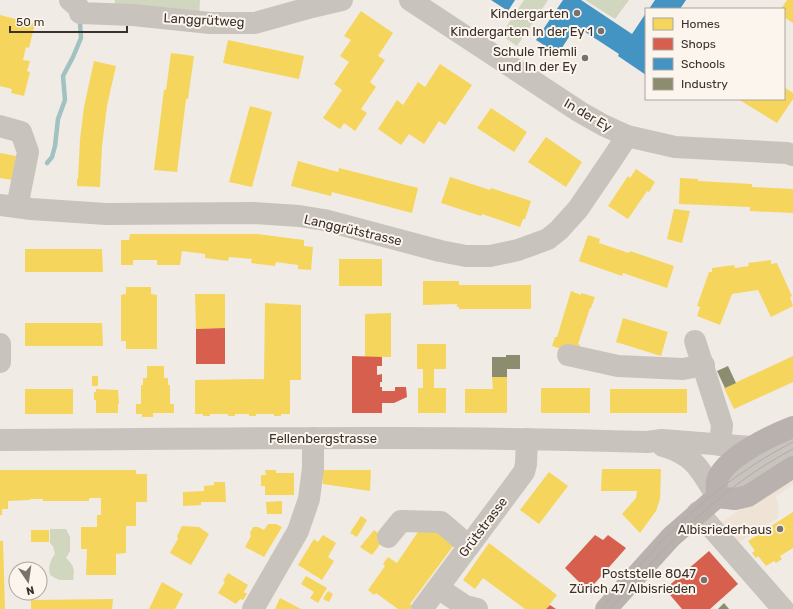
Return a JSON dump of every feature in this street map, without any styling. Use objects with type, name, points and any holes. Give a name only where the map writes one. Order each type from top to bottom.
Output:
[{"type":"main road","points":[[717,497],[717,481],[725,467],[752,447],[779,432],[793,427]]},
{"type":"main road","points":[[606,609],[671,537],[717,497],[735,499],[748,496],[793,467]]},
{"type":"street","name":"Langgrütweg","points":[[70,0],[79,8],[80,13],[133,15],[210,23],[255,23],[342,0]]},
{"type":"street","name":"In der Ey","points":[[410,0],[580,112],[627,136],[675,146],[788,153],[793,155]]},
{"type":"street","points":[[0,126],[21,132],[28,152],[5,209]]},
{"type":"street","name":"Langgrütstrasse","points":[[5,209],[106,214],[253,213],[298,216],[324,220],[440,251],[466,256],[490,256],[518,250],[548,239],[559,230],[578,209],[627,136]]},
{"type":"street","points":[[695,341],[704,365],[722,425],[720,445]]},
{"type":"street","points":[[0,344],[0,362]]},
{"type":"street","points":[[568,355],[618,366],[683,369],[704,365]]},
{"type":"street","points":[[253,609],[298,531],[309,499],[313,468],[313,438]]},
{"type":"street","name":"Fellenbergstrasse","points":[[0,440],[313,438],[527,439],[646,442],[662,440],[752,447]]},
{"type":"street","name":"Grütstrasse","points":[[430,599],[524,472],[527,459],[527,439]]},
{"type":"street","name":"Fellenbergstrasse","points":[[646,442],[684,453],[700,468],[717,497]]},
{"type":"street","points":[[717,497],[743,475],[793,445]]},
{"type":"street","points":[[698,512],[783,609]]},
{"type":"street","points":[[388,536],[401,521],[441,522],[469,546]]},
{"type":"street","points":[[430,599],[477,609]]},
{"type":"green space","points":[[115,0],[200,0],[199,18],[114,9]]},
{"type":"green space","points":[[524,0],[548,0],[517,46],[501,35]]},
{"type":"green space","points":[[585,0],[629,0],[615,19]]},
{"type":"green space","points":[[50,529],[66,529],[70,537],[70,551],[66,558],[71,563],[73,568],[73,580],[59,580],[50,575],[50,564],[55,554],[53,546],[50,543]]},
{"type":"shaded area","points":[[793,475],[793,485],[776,496],[779,511],[778,518],[739,542],[721,523],[773,486]]},
{"type":"building: Homes","points":[[787,0],[793,0],[793,23],[785,18],[785,8],[782,8]]},
{"type":"building: Homes","points":[[361,11],[393,33],[378,56],[385,60],[370,82],[376,87],[361,109],[367,113],[355,131],[344,123],[340,129],[323,118],[342,90],[334,84],[349,62],[340,56],[351,40],[344,36]]},
{"type":"building: Homes","points":[[0,15],[35,24],[29,48],[26,47],[23,60],[30,61],[27,71],[30,72],[24,96],[11,93],[12,89],[0,86]]},
{"type":"building: Homes","points":[[228,40],[304,56],[299,79],[223,63]]},
{"type":"building: Homes","points":[[171,53],[194,56],[188,99],[186,99],[177,172],[154,170],[164,90],[166,90]]},
{"type":"building: Homes","points":[[94,61],[116,66],[107,106],[102,146],[100,187],[77,186],[84,107]]},
{"type":"building: Homes","points":[[440,64],[472,85],[445,125],[439,121],[424,144],[409,134],[401,145],[378,129],[397,100],[403,105],[418,82],[425,87]]},
{"type":"building: Homes","points":[[785,88],[793,93],[793,99],[777,123],[740,100],[785,100]]},
{"type":"building: Homes","points":[[250,106],[272,112],[252,187],[229,182]]},
{"type":"building: Homes","points":[[491,108],[527,132],[514,152],[477,128]]},
{"type":"building: Homes","points":[[546,137],[582,162],[566,187],[528,162]]},
{"type":"building: Homes","points":[[0,153],[16,156],[12,180],[0,178]]},
{"type":"building: Homes","points":[[298,161],[338,172],[339,168],[418,188],[412,213],[332,192],[331,196],[291,186]]},
{"type":"building: Homes","points":[[636,169],[655,182],[628,219],[608,206],[628,176],[630,178]]},
{"type":"building: Homes","points":[[450,177],[531,201],[525,219],[523,219],[520,227],[482,214],[481,216],[441,203]]},
{"type":"building: Homes","points":[[680,178],[698,179],[698,181],[752,184],[752,187],[793,189],[793,213],[750,211],[750,207],[679,204]]},
{"type":"building: Homes","points":[[674,209],[690,211],[682,243],[667,239]]},
{"type":"building: Homes","points":[[130,234],[257,234],[304,240],[304,246],[313,247],[311,270],[298,269],[298,265],[276,262],[275,266],[251,263],[252,259],[229,257],[228,261],[205,258],[205,254],[182,251],[180,265],[157,265],[157,260],[133,260],[133,265],[121,265],[121,240],[129,240]]},
{"type":"building: Homes","points":[[588,235],[600,239],[599,243],[629,253],[630,251],[674,266],[667,288],[623,273],[622,276],[579,261]]},
{"type":"building: Homes","points":[[25,249],[102,249],[103,272],[25,272]]},
{"type":"building: Homes","points":[[339,259],[382,259],[382,286],[339,286]]},
{"type":"building: Homes","points":[[771,260],[771,264],[777,263],[792,296],[790,297],[793,306],[771,317],[758,290],[732,294],[720,325],[697,316],[700,307],[697,306],[709,272],[712,272],[712,268],[734,265],[735,268],[749,266],[748,263]]},
{"type":"building: Homes","points":[[423,281],[459,281],[459,285],[531,285],[531,309],[459,309],[457,304],[423,305]]},
{"type":"building: Homes","points":[[126,287],[151,287],[151,294],[157,295],[157,349],[126,349],[126,341],[121,341],[121,295],[126,294]]},
{"type":"building: Homes","points":[[571,291],[581,295],[581,293],[595,297],[578,344],[580,345],[577,354],[552,346],[555,337],[557,337]]},
{"type":"building: Homes","points":[[195,294],[225,294],[225,328],[196,329]]},
{"type":"building: Homes","points":[[265,303],[301,305],[301,380],[290,380],[290,414],[274,416],[274,414],[256,414],[256,416],[249,416],[249,414],[235,414],[235,416],[228,416],[228,414],[210,414],[210,416],[203,416],[203,414],[195,414],[195,380],[264,379]]},
{"type":"building: Homes","points":[[391,313],[391,357],[365,357],[365,314]]},
{"type":"building: Homes","points":[[623,318],[668,332],[661,356],[616,342]]},
{"type":"building: Homes","points":[[25,323],[102,323],[103,346],[25,346]]},
{"type":"building: Homes","points":[[417,344],[446,344],[446,369],[434,369],[434,388],[446,388],[446,413],[418,413],[418,388],[423,388],[423,369],[417,369]]},
{"type":"building: Homes","points":[[793,356],[793,382],[734,409],[724,388]]},
{"type":"building: Homes","points":[[147,366],[164,366],[164,378],[168,378],[168,385],[170,385],[170,404],[174,404],[174,413],[153,413],[153,417],[142,417],[142,414],[136,414],[136,404],[141,404],[141,385],[143,385],[143,378],[147,378]]},
{"type":"building: Homes","points":[[92,376],[98,376],[98,386],[92,386]]},
{"type":"building: Homes","points":[[492,377],[507,377],[507,413],[465,413],[465,389],[493,389]]},
{"type":"building: Homes","points":[[541,388],[590,388],[590,413],[541,413]]},
{"type":"building: Homes","points":[[25,389],[73,389],[73,414],[25,414]]},
{"type":"building: Homes","points":[[96,389],[118,390],[118,413],[96,413],[96,400],[94,400],[94,392],[96,392]]},
{"type":"building: Homes","points":[[610,389],[687,389],[687,413],[610,413]]},
{"type":"building: Homes","points":[[602,469],[661,469],[660,499],[656,511],[640,533],[622,514],[636,498],[637,491],[601,491]]},
{"type":"building: Homes","points":[[0,470],[136,470],[136,474],[147,474],[147,502],[136,502],[136,526],[126,526],[126,553],[116,554],[116,575],[86,575],[87,549],[81,549],[81,527],[97,527],[97,515],[101,515],[101,498],[89,498],[89,501],[43,501],[43,499],[30,499],[8,501],[8,509],[2,509],[2,515],[0,515]]},
{"type":"building: Homes","points":[[265,470],[276,470],[276,473],[294,473],[294,495],[265,495],[265,486],[261,486],[261,475],[266,475]]},
{"type":"building: Homes","points":[[322,470],[371,470],[370,491],[323,484]]},
{"type":"building: Homes","points":[[549,472],[568,486],[539,524],[520,510]]},
{"type":"building: Homes","points":[[214,482],[225,482],[226,502],[201,502],[201,505],[183,506],[183,492],[204,491],[204,486],[214,485]]},
{"type":"building: Homes","points":[[282,501],[282,514],[267,514],[266,502]]},
{"type":"building: Homes","name":"Albisriederhaus","points":[[793,512],[793,548],[780,556],[782,559],[776,563],[774,561],[766,566],[758,556],[756,558],[752,553],[755,551],[748,541]]},
{"type":"building: Homes","points":[[361,516],[367,520],[357,537],[350,533]]},
{"type":"building: Homes","points":[[268,524],[276,524],[282,527],[264,557],[245,547],[251,536],[250,533],[253,527],[258,527],[264,530]]},
{"type":"building: Homes","points":[[182,526],[199,527],[209,534],[191,565],[170,553],[178,539],[177,536]]},
{"type":"building: Homes","points":[[422,526],[457,541],[410,604],[413,606],[410,609],[398,609],[376,593],[374,595],[368,590],[385,566],[383,564],[388,557],[397,563]]},
{"type":"building: Homes","points":[[31,530],[49,530],[49,542],[31,542]]},
{"type":"building: Homes","points":[[374,530],[385,538],[372,555],[360,547]]},
{"type":"building: Homes","points":[[323,535],[336,543],[328,557],[334,561],[322,580],[298,565],[314,539],[318,542]]},
{"type":"building: Homes","points":[[0,541],[3,541],[5,609],[0,609]]},
{"type":"building: Homes","points":[[489,543],[557,595],[546,609],[525,609],[483,578],[475,589],[463,580]]},
{"type":"building: Homes","points":[[228,573],[248,585],[244,592],[247,594],[243,600],[240,599],[236,604],[218,593],[225,582],[223,581]]},
{"type":"building: Homes","points":[[306,576],[327,588],[318,603],[310,598],[314,592],[301,584]]},
{"type":"building: Homes","points":[[162,582],[183,594],[175,609],[149,609]]},
{"type":"building: Homes","points":[[328,591],[333,594],[329,602],[323,599]]},
{"type":"building: Homes","points":[[280,598],[301,609],[275,609]]},
{"type":"building: Homes","points":[[113,599],[112,609],[31,609],[31,601],[48,601],[48,600]]},
{"type":"building: Shops","points":[[225,328],[225,364],[196,364],[196,329]]},
{"type":"building: Shops","points":[[352,356],[382,357],[382,366],[377,366],[377,375],[382,374],[382,382],[380,382],[380,387],[382,387],[382,391],[395,391],[395,387],[406,387],[407,397],[394,403],[382,403],[382,413],[352,413]]},
{"type":"building: Shops","points":[[595,535],[603,540],[608,535],[626,548],[588,591],[565,568]]},
{"type":"building: Shops","points":[[709,551],[738,584],[710,609],[682,609],[665,589]]},
{"type":"building: Shops","points":[[550,605],[556,609],[546,609]]},
{"type":"building: Schools","points":[[491,0],[515,0],[508,11]]},
{"type":"building: Schools","name":"Kindergarten","points":[[563,0],[581,0],[632,34],[645,14],[645,74],[618,56],[619,54],[576,26],[558,54],[536,40]]},
{"type":"building: Schools","points":[[655,0],[686,0],[681,8],[650,8]]},
{"type":"building: Industry","points":[[506,355],[520,355],[520,369],[507,369],[507,377],[492,377],[492,357],[506,357]]},
{"type":"building: Industry","points":[[728,366],[736,383],[725,388],[717,371]]},
{"type":"building: Industry","points":[[724,603],[729,609],[718,609]]},
{"type":"waterway","points":[[47,163],[52,157],[55,146],[58,119],[65,100],[63,76],[81,38],[80,23]]},
{"type":"tram line","points":[[601,609],[652,552],[693,511],[717,491],[759,461],[793,442]]},
{"type":"tram line","points":[[610,609],[672,541],[694,520],[740,482],[793,449]]},
{"type":"place","name":"Kindergarten","points":[[577,13]]},
{"type":"place","name":"Kindergarten In der Ey 1","points":[[601,31]]},
{"type":"place","name":"Schule Triemli und In der Ey","points":[[585,58]]},
{"type":"place","name":"Albisriederhaus","points":[[780,529]]},
{"type":"place","name":"Poststelle 8047 Zürich 47 Albisrieden","points":[[704,580]]}]
